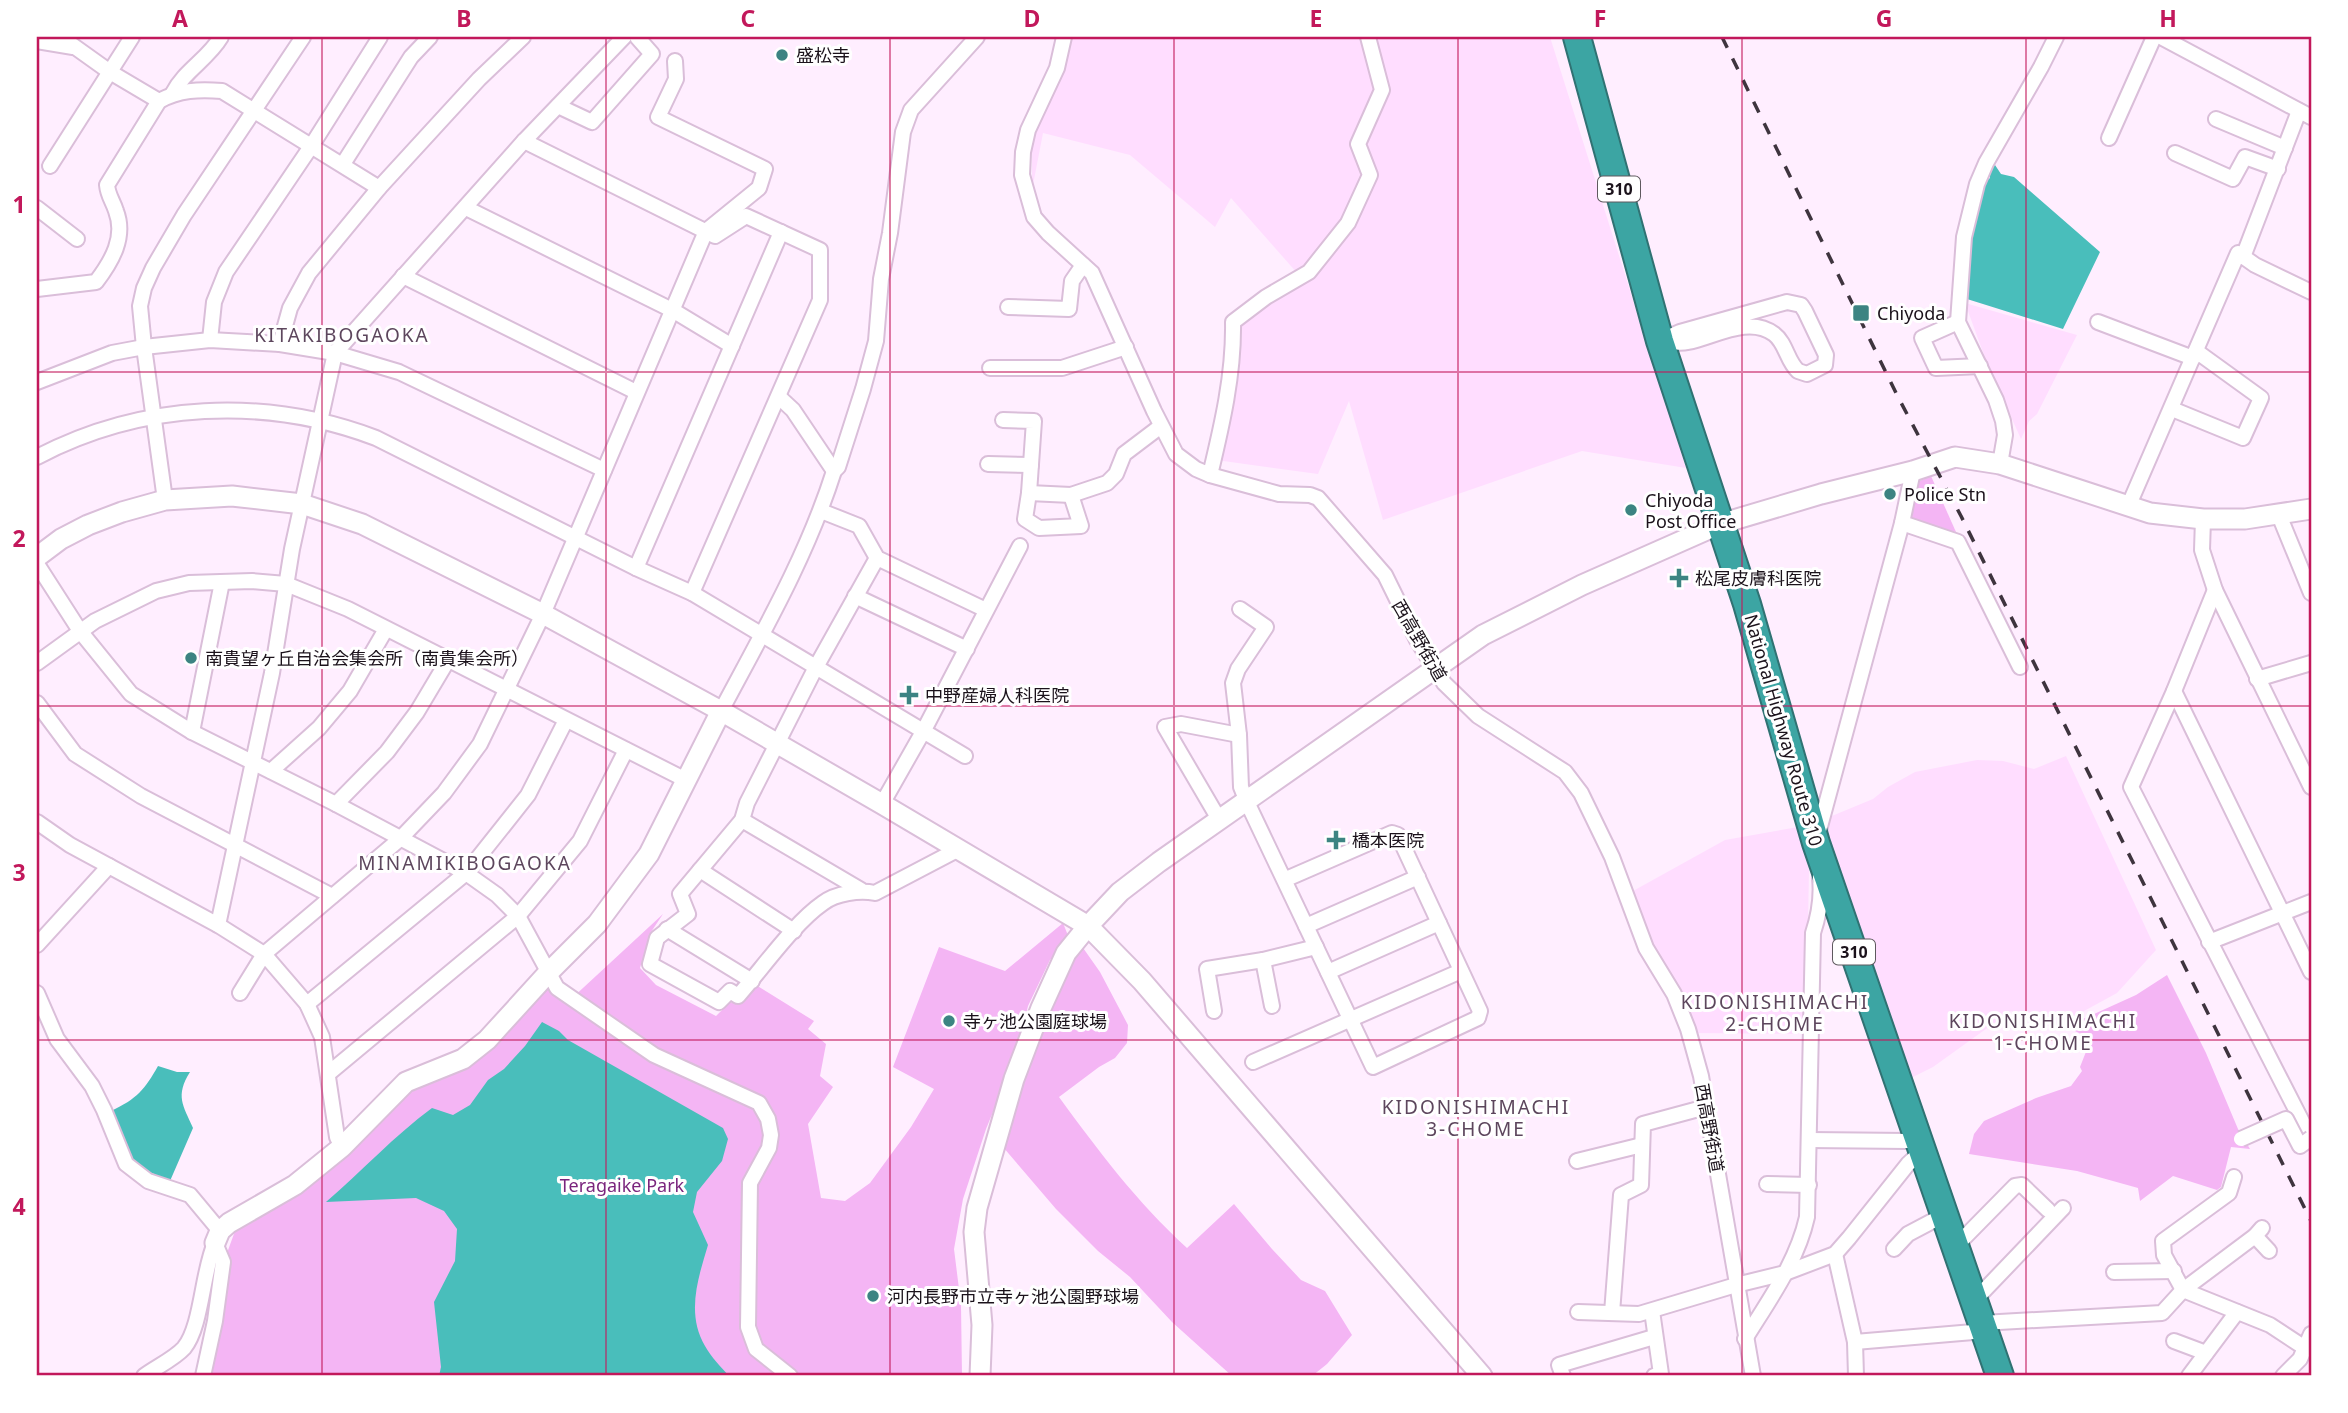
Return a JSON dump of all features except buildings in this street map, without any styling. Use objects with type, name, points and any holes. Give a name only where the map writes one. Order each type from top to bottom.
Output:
[{"type":"highway","name":"National Highway Route 310","points":[[1577,37],[1660,341],[1747,604],[1816,843],[2000,1376]]},
{"type":"street","points":[[50,166],[132,37]]},
{"type":"street","points":[[173,93],[179,81],[214,48],[221,37]]},
{"type":"street","points":[[165,500],[144,347],[140,306],[144,288],[184,215],[303,37]]},
{"type":"street","points":[[211,340],[214,302],[226,272],[312,145],[380,37]]},
{"type":"street","points":[[343,164],[411,57],[430,37]]},
{"type":"street","points":[[280,344],[290,308],[309,273],[379,188],[478,79],[523,37]]},
{"type":"street","points":[[218,925],[272,673],[286,584],[335,354],[524,141],[624,37]]},
{"type":"street","points":[[558,106],[592,122],[652,54],[637,37]]},
{"type":"street","points":[[144,1376],[185,1347],[197,1317],[208,1259],[218,1237],[295,1185],[342,1147],[405,1082],[463,1059],[487,1040],[597,924],[649,854],[803,556],[834,471],[838,467],[876,341],[881,279],[903,132],[911,110],[977,37]]},
{"type":"street","name":"西高野街道","points":[[1064,37],[1057,68],[1028,130],[1023,152],[1022,176],[1034,216],[1092,273],[1176,454],[1196,469],[1210,475],[1279,494],[1310,495],[1318,498],[1385,575],[1417,640],[1434,668],[1459,700],[1478,716],[1566,772],[1581,793],[1612,857],[1646,948],[1674,995],[1688,1029],[1701,1076],[1753,1376]]},
{"type":"street","points":[[1210,475],[1234,353],[1233,322],[1266,297],[1309,272],[1348,223],[1370,175],[1357,144],[1382,90],[1368,37]]},
{"type":"street","points":[[2000,464],[2005,435],[2003,421],[1996,400],[1958,322],[1964,237],[1977,184],[1986,163],[2056,37]]},
{"type":"street","points":[[2109,138],[2154,37]]},
{"type":"street","points":[[2161,37],[2305,114],[2285,148],[2243,257]]},
{"type":"street","points":[[37,41],[67,40],[110,72],[159,101]]},
{"type":"street","points":[[240,993],[264,954],[400,839],[444,793],[480,744],[543,614],[706,231],[759,188],[765,169],[658,117],[676,79],[675,61]]},
{"type":"street","points":[[37,289],[96,282],[103,273],[116,251],[121,228],[116,209],[108,196],[107,185],[159,101],[173,93],[201,89],[222,91],[379,188]]},
{"type":"street","points":[[2216,119],[2285,148]]},
{"type":"street","points":[[524,141],[715,236],[746,216],[820,250],[820,300],[692,593]]},
{"type":"street","points":[[2175,153],[2233,179],[2245,157],[2278,169]]},
{"type":"street","points":[[37,208],[78,239]]},
{"type":"street","points":[[466,208],[674,311],[732,345]]},
{"type":"street","points":[[636,568],[780,232]]},
{"type":"street","points":[[2129,507],[2238,253],[2311,292]]},
{"type":"street","points":[[1008,307],[1069,309],[1072,281],[1083,265]]},
{"type":"street","points":[[403,276],[636,392]]},
{"type":"street","points":[[1794,302],[1805,311],[1826,360],[1822,368],[1812,372],[1798,371],[1777,337],[1771,332],[1754,327],[1733,329],[1685,343],[1660,341],[1680,332],[1794,302]]},
{"type":"street","points":[[1958,322],[1922,338],[1936,368],[1980,366]]},
{"type":"street","points":[[2098,322],[2195,355],[2261,398],[2243,438],[2172,409]]},
{"type":"street","points":[[37,382],[112,353],[144,347],[211,340],[280,344],[335,354],[399,372],[604,470]]},
{"type":"street","points":[[990,368],[1060,372],[1126,347]]},
{"type":"street","points":[[779,397],[793,410],[834,471]]},
{"type":"street","points":[[37,457],[98,430],[154,416],[206,410],[265,411],[344,426],[376,438],[636,568],[692,593],[965,756]]},
{"type":"street","points":[[1003,420],[1034,421],[1025,519],[1039,528],[1081,526],[1071,495]]},
{"type":"street","points":[[1029,493],[1071,495],[1107,484],[1116,474],[1124,454],[1161,426]]},
{"type":"street","points":[[980,1376],[982,1325],[974,1232],[977,1208],[1014,1079],[1041,1008],[1066,953],[1120,892],[1159,862],[1483,635],[1569,592],[1720,524],[1955,457],[2000,464],[2150,513],[2203,519],[2245,519],[2311,509]]},
{"type":"street","points":[[988,464],[1031,466]]},
{"type":"street","points":[[1745,1339],[1785,1273],[1803,1237],[1807,1217],[1813,933],[1818,918],[1821,891],[1816,843],[1902,523],[1913,471]]},
{"type":"street","points":[[37,557],[61,539],[88,525],[165,500],[232,496],[302,504],[362,524],[543,614],[721,711],[1088,926],[1151,991],[1482,1376]]},
{"type":"street","points":[[821,511],[859,526],[877,558],[986,610]]},
{"type":"street","points":[[2279,515],[2311,593]]},
{"type":"street","points":[[2203,519],[2202,550],[2215,590],[2311,787]]},
{"type":"street","points":[[1902,523],[1958,542],[2020,667]]},
{"type":"street","points":[[882,804],[924,730],[1020,546]]},
{"type":"street","points":[[861,890],[824,901],[794,931],[738,996],[730,991],[719,1002],[650,964],[657,938],[688,914],[680,894],[742,820],[747,803],[816,667],[877,558]]},
{"type":"street","points":[[37,564],[80,631],[131,694],[192,732],[466,873],[497,895],[518,916],[557,988],[654,1055],[759,1103],[768,1119],[771,1135],[769,1148],[750,1183],[748,1327],[756,1349],[790,1376]]},
{"type":"street","points":[[192,732],[222,582]]},
{"type":"street","points":[[37,663],[80,631],[117,609],[156,591],[189,583],[286,584],[348,609],[686,780]]},
{"type":"street","points":[[2215,590],[2131,787],[2311,1138],[2301,1146],[2286,1119],[2241,1139]]},
{"type":"street","points":[[855,596],[967,649]]},
{"type":"street","points":[[1240,609],[1266,627],[1244,659],[1233,683],[1241,787],[1247,802],[1350,1020],[1373,1067],[1478,1018],[1480,1011],[1398,835],[1392,833],[1284,880]]},
{"type":"street","points":[[271,771],[319,727],[350,691],[386,629]]},
{"type":"street","points":[[335,804],[387,752],[417,712],[448,660]]},
{"type":"street","points":[[2257,679],[2311,663]]},
{"type":"street","points":[[2174,691],[2311,972]]},
{"type":"street","points":[[37,703],[75,754],[141,796],[332,896]]},
{"type":"street","points":[[307,1004],[466,873],[528,795],[566,720]]},
{"type":"street","points":[[1220,821],[1165,727],[1181,724],[1239,735]]},
{"type":"street","points":[[329,1073],[518,916],[580,841],[626,750]]},
{"type":"street","points":[[742,820],[861,890],[875,893],[957,850]]},
{"type":"street","points":[[38,824],[70,845],[218,925],[264,954],[307,1004],[322,1037],[337,1137],[342,1147]]},
{"type":"street","points":[[37,945],[109,866]]},
{"type":"street","points":[[700,870],[794,931]]},
{"type":"street","points":[[1306,926],[1418,877]]},
{"type":"street","points":[[2209,942],[2311,902]]},
{"type":"street","points":[[1328,972],[1439,923]]},
{"type":"street","points":[[667,929],[752,981]]},
{"type":"street","points":[[1214,1011],[1207,969],[1263,960],[1316,947]]},
{"type":"street","points":[[1263,960],[1272,1006]]},
{"type":"street","points":[[1253,1062],[1461,971]]},
{"type":"street","points":[[37,993],[57,1039],[92,1086],[126,1164],[148,1181],[190,1195],[218,1237],[223,1262],[215,1321],[203,1376]]},
{"type":"street","points":[[1612,1313],[1621,1195],[1641,1185],[1643,1125],[1706,1107]]},
{"type":"street","points":[[1578,1312],[1639,1314],[1785,1273],[1835,1254],[1908,1164],[1920,1145],[1908,1140],[1810,1140]]},
{"type":"street","points":[[1577,1161],[1642,1145]]},
{"type":"street","points":[[2234,1177],[2229,1193],[2163,1241],[2164,1255],[2183,1290],[2270,1325],[2305,1348]]},
{"type":"street","points":[[1767,1184],[1809,1185]]},
{"type":"street","points":[[1955,1247],[2015,1186],[2022,1185],[2055,1209],[1980,1318]]},
{"type":"street","points":[[1894,1249],[1908,1234],[1944,1215]]},
{"type":"street","points":[[1855,1342],[1980,1318],[2162,1313],[2183,1290],[2259,1232],[2269,1251]]},
{"type":"street","points":[[1835,1254],[1855,1342],[1856,1376]]},
{"type":"street","points":[[2114,1272],[2174,1271]]},
{"type":"street","points":[[1652,1311],[1661,1374],[1654,1376]]},
{"type":"street","points":[[2189,1376],[2237,1312]]},
{"type":"street","points":[[2283,1376],[2300,1359],[2311,1334]]},
{"type":"street","points":[[1563,1376],[1559,1365],[1654,1337]]},
{"type":"street","points":[[2174,1340],[2206,1353]]},
{"type":"shaded area","points":[[1069,37],[1361,37],[1377,91],[1352,147],[1364,173],[1342,229],[1298,274],[1231,198],[1215,227],[1130,155],[1043,133],[1032,190],[1032,132]]},
{"type":"shaded area","points":[[1372,37],[1550,37],[1686,468],[1582,451],[1383,520],[1349,401],[1318,474],[1216,460],[1239,323],[1312,274],[1372,173],[1362,142],[1386,90]]},
{"type":"shaded area","points":[[1995,165],[2001,174],[2014,177],[2100,252],[2063,329],[1967,299],[1970,237],[1985,182],[1990,178],[1989,168]]},
{"type":"shaded area","points":[[1965,303],[2077,335],[2037,414],[2029,421],[2021,439],[1988,366]]},
{"type":"shaded area","points":[[2066,756],[2156,950],[2117,993],[2053,1028],[2011,1011],[1933,1067],[1909,1079],[1827,839],[1827,818],[1873,799],[1915,772],[1977,760],[2003,761],[2034,769]]},
{"type":"shaded area","points":[[1798,827],[1809,870],[1806,1034],[1693,1033],[1651,944],[1634,901],[1633,891],[1725,840]]},
{"type":"shaded area","points":[[542,1022],[559,1031],[568,1040],[723,1128],[728,1139],[722,1161],[697,1192],[693,1212],[708,1245],[698,1283],[695,1309],[699,1334],[705,1346],[729,1376],[439,1376],[441,1367],[434,1302],[455,1261],[457,1229],[444,1211],[416,1198],[326,1202],[404,1130],[432,1108],[453,1115],[470,1105],[488,1080],[504,1069],[525,1046]]},
{"type":"shaded area","points":[[158,1066],[177,1072],[190,1072],[185,1080],[182,1100],[193,1128],[170,1181],[138,1167],[127,1153],[111,1111],[139,1093]]},
{"type":"green space","points":[[1931,476],[1956,532],[1935,529],[1908,520],[1915,483]]},
{"type":"green space","name":"Teragaike Park","points":[[663,914],[651,932],[640,968],[656,985],[716,1016],[730,1002],[740,1004],[756,985],[814,1021],[808,1029],[826,1044],[820,1076],[833,1087],[808,1124],[821,1198],[845,1201],[870,1183],[911,1127],[934,1089],[893,1067],[939,947],[1005,971],[1063,923],[1069,938],[1050,960],[1028,1006],[1016,1056],[986,1129],[963,1199],[954,1249],[961,1305],[962,1376],[207,1376],[227,1253],[235,1231],[265,1207],[292,1198],[396,1104],[545,983],[570,1000]]},
{"type":"green space","points":[[1081,945],[1100,972],[1128,1025],[1127,1043],[1115,1058],[1059,1097],[1119,1176],[1187,1248],[1234,1204],[1301,1280],[1325,1291],[1352,1335],[1327,1364],[1312,1376],[1232,1376],[1172,1322],[1130,1277],[1098,1251],[1056,1209],[1003,1147],[1022,1078],[1066,965]]},
{"type":"green space","points":[[2167,975],[2206,1053],[2238,1129],[2250,1149],[2231,1147],[2221,1187],[2217,1190],[2173,1176],[2140,1201],[2138,1188],[2077,1171],[1969,1154],[1974,1134],[1984,1121],[2071,1086],[2082,1071],[2080,1067],[2091,1039],[2071,1029],[2072,1024],[2136,995]]},
{"type":"railway","points":[[1722,37],[1898,397],[1961,516],[2311,1221]]},
{"type":"place","name":"盛松寺","points":[[782,55]]},
{"type":"place","name":"Chiyoda","points":[[1861,313]]},
{"type":"place","name":"Police Stn","points":[[1890,494]]},
{"type":"place","name":"Chiyoda Post Office","points":[[1631,510]]},
{"type":"place","name":"松尾皮膚科医院","points":[[1679,578]]},
{"type":"place","name":"南貴望ヶ丘自治会集会所（南貴集会所）","points":[[191,658]]},
{"type":"place","name":"中野産婦人科医院","points":[[909,695]]},
{"type":"place","name":"橋本医院","points":[[1336,840]]},
{"type":"place","name":"寺ヶ池公園庭球場","points":[[949,1021]]},
{"type":"place","name":"河内長野市立寺ヶ池公園野球場","points":[[873,1296]]},
{"type":"district","name":"KITAKIBOGAOKA","points":[[342,335]]},
{"type":"district","name":"MINAMIKIBOGAOKA","points":[[465,863]]},
{"type":"district","name":"KIDONISHIMACHI 2-CHOME","points":[[1775,1013]]},
{"type":"district","name":"KIDONISHIMACHI 1-CHOME","points":[[2043,1032]]},
{"type":"district","name":"KIDONISHIMACHI 3-CHOME","points":[[1476,1118]]}]
